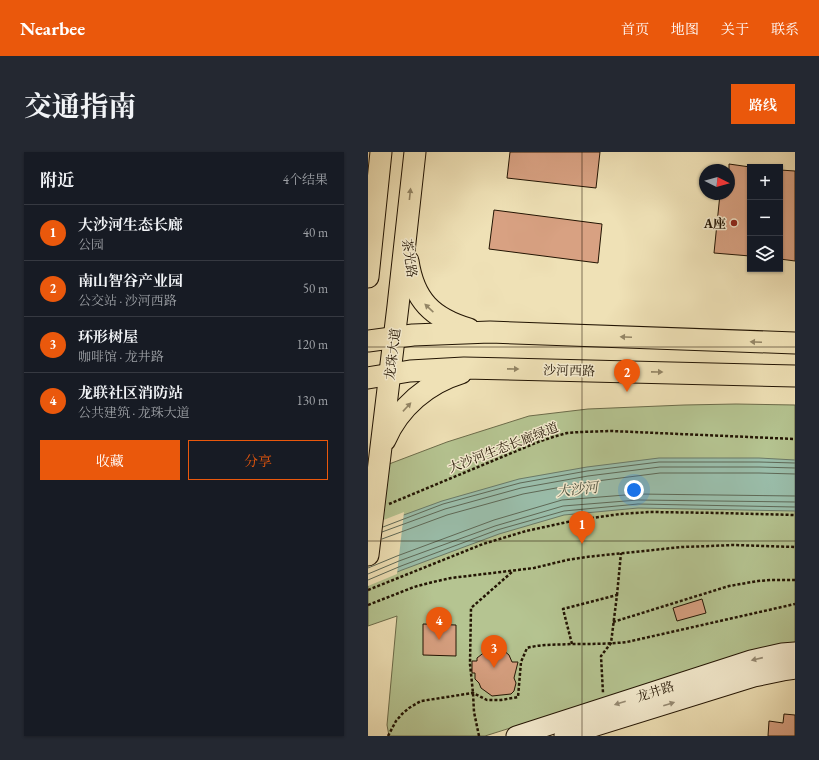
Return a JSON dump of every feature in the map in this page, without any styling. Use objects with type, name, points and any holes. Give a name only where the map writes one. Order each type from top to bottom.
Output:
[{"type":"main road","points":[[368,277],[381,152]]},
{"type":"main road","name":"龙珠大道","points":[[368,555],[415,152]]},
{"type":"main road","name":"茶光路","points":[[406,232],[410,274],[423,301],[438,316],[453,324],[470,329],[490,332]]},
{"type":"main road","points":[[368,341],[424,334],[490,332],[795,343]]},
{"type":"main road","name":"沙河西路","points":[[368,378],[416,371],[456,368],[795,376]]},
{"type":"main road","points":[[381,452],[389,430],[400,414],[415,398],[443,380],[483,368]]},
{"type":"street","name":"龙井路","points":[[516,736],[751,660],[782,653],[795,652]]},
{"type":"street","name":"龙井路","points":[[564,736],[754,677],[783,670],[795,669]]},
{"type":"path","name":"大沙河生态长廊绿道","points":[[386,505],[538,442],[567,433],[611,431],[795,439]]},
{"type":"path","points":[[368,590],[483,544],[526,531],[572,521],[620,514],[650,512],[720,512],[795,515]]},
{"type":"path","points":[[368,605],[408,589],[433,582],[451,578],[534,568],[567,560],[682,547],[734,545],[795,547]]},
{"type":"path","points":[[603,708],[601,656],[611,643],[621,553]]},
{"type":"path","points":[[479,736],[474,712],[470,664],[471,608],[513,571]]},
{"type":"path","points":[[614,622],[729,586],[758,581],[795,580]]},
{"type":"path","points":[[572,644],[563,609],[617,595]]},
{"type":"path","points":[[388,736],[396,721],[402,714],[415,703],[421,701],[473,693],[487,700],[502,700],[518,697],[521,662],[527,648],[545,645],[627,642],[795,604]]},
{"type":"shaded area","points":[[736,404],[795,405],[795,644],[745,654],[485,736],[389,736],[387,725],[397,616],[368,626],[368,472],[447,442],[529,416],[588,409]]},
{"type":"water","name":"大沙河","points":[[659,458],[759,458],[795,460],[795,511],[638,508],[564,515],[499,534],[368,584],[368,528],[442,501],[519,479],[587,467]]},
{"type":"pier","points":[[404,512],[397,574],[368,586],[368,526]]},
{"type":"building","points":[[510,152],[600,152],[596,188],[507,178]]},
{"type":"building","name":"A座","points":[[735,165],[747,167],[747,256],[714,253],[719,200],[735,200]]},
{"type":"building","points":[[783,170],[795,171],[795,261],[783,259]]},
{"type":"building","points":[[494,210],[602,224],[598,263],[489,249]]},
{"type":"building","points":[[702,599],[706,613],[677,621],[673,608]]},
{"type":"building","points":[[423,624],[456,625],[456,656],[423,655]]},
{"type":"building","points":[[490,649],[503,650],[509,655],[512,662],[518,662],[514,678],[516,683],[514,691],[511,694],[492,696],[481,688],[475,679],[475,673],[472,673],[472,661],[477,661],[477,658]]},
{"type":"building","points":[[784,714],[795,715],[795,736],[768,736],[769,721],[783,723]]},
{"type":"place","name":"A座","points":[[734,223]]},
{"type":"place","name":"南山智谷产业园","points":[[627,392]]},
{"type":"place","name":"大沙河生态长廊","points":[[582,544]]},
{"type":"place","name":"龙联社区消防站","points":[[439,640]]},
{"type":"place","name":"环形树屋","points":[[494,668]]}]
